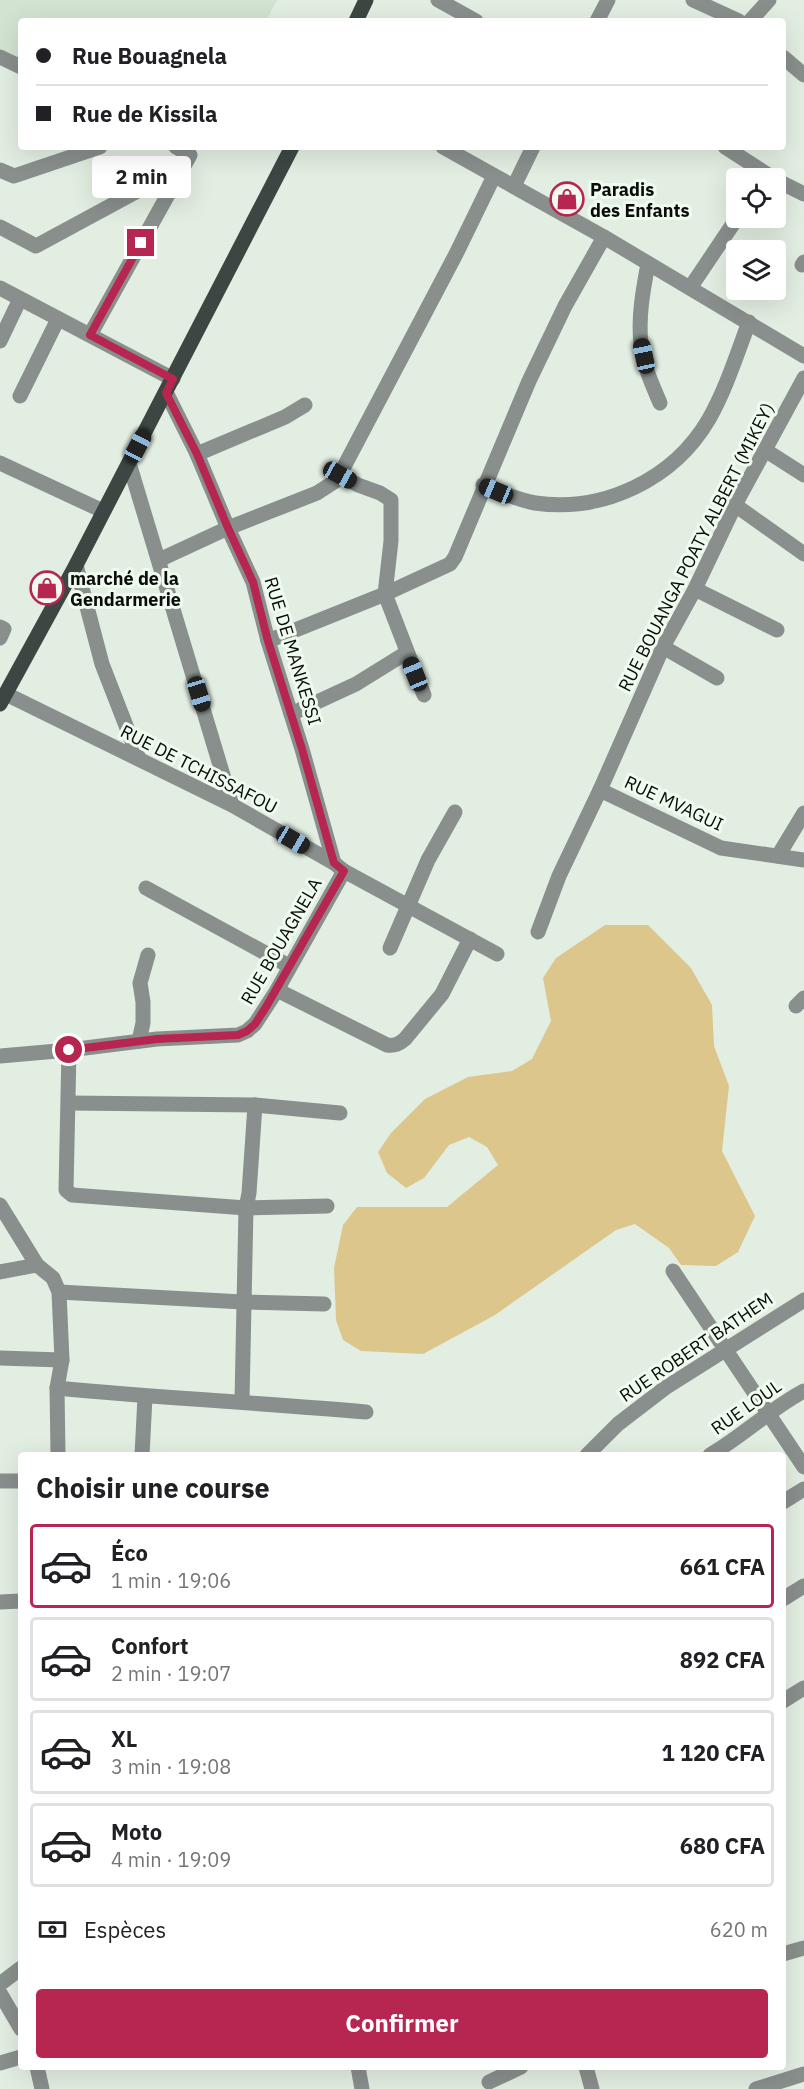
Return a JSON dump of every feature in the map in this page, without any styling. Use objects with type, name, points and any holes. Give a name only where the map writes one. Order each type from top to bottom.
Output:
[{"type":"main road","points":[[357,18],[366,0]]},
{"type":"main road","points":[[3,699],[170,386],[290,150]]},
{"type":"street","points":[[438,0],[471,18]]},
{"type":"street","points":[[599,18],[608,0]]},
{"type":"street","points":[[693,0],[732,18]]},
{"type":"street","points":[[753,18],[769,0]]},
{"type":"street","points":[[0,57],[18,66]]},
{"type":"street","points":[[786,60],[804,75]]},
{"type":"street","points":[[0,170],[14,176],[91,150]]},
{"type":"street","points":[[90,335],[190,154],[182,150]]},
{"type":"street","points":[[448,150],[604,237],[804,356]]},
{"type":"street","points":[[514,186],[532,150]]},
{"type":"street","points":[[729,150],[756,168]]},
{"type":"street","points":[[159,560],[228,528],[316,493],[331,485],[340,475],[456,254],[494,176]]},
{"type":"street","points":[[0,226],[36,246],[158,180],[172,187]]},
{"type":"street","points":[[786,185],[804,194]]},
{"type":"street","points":[[690,288],[730,228]]},
{"type":"street","points":[[268,641],[385,594],[450,564],[455,557],[483,485],[529,381],[565,306],[604,237]]},
{"type":"street","points":[[648,264],[642,294],[641,344],[646,369],[660,403]]},
{"type":"street","points":[[0,288],[90,335],[170,386]]},
{"type":"street","points":[[0,341],[21,299]]},
{"type":"street","points":[[20,396],[58,319]]},
{"type":"street","points":[[483,485],[534,503],[570,505],[614,497],[643,483],[665,469],[690,447],[709,418],[749,322]]},
{"type":"street","name":"RUE BOUANGA POATY ALBERT (MIKEY)","points":[[538,932],[560,876],[663,647],[695,589],[735,505],[804,378]]},
{"type":"street","name":"RUE DE MANKESSI","points":[[170,386],[228,528],[253,582],[268,641],[339,867]]},
{"type":"street","points":[[197,454],[285,417],[305,405]]},
{"type":"street","points":[[765,450],[804,475]]},
{"type":"street","points":[[0,463],[103,511]]},
{"type":"street","points":[[129,463],[232,806]]},
{"type":"street","points":[[340,475],[357,485],[380,492],[391,500],[391,541],[385,594],[406,653],[424,694]]},
{"type":"street","points":[[735,505],[804,554]]},
{"type":"street","points":[[76,565],[102,664],[139,759]]},
{"type":"street","points":[[695,589],[777,630]]},
{"type":"street","points":[[0,627],[4,629],[0,638]]},
{"type":"street","points":[[663,647],[717,678]]},
{"type":"street","points":[[291,714],[356,684],[406,653]]},
{"type":"street","name":"RUE DE TCHISSAFOU","points":[[3,699],[139,759],[232,806],[497,954]]},
{"type":"street","name":"RUE MVAGUI","points":[[600,790],[721,848],[804,860]]},
{"type":"street","points":[[390,948],[428,860],[455,812]]},
{"type":"street","points":[[778,856],[804,813]]},
{"type":"street","name":"RUE BOUAGNELA","points":[[0,1056],[139,1041],[238,1035],[247,1031],[255,1024],[277,990],[339,867]]},
{"type":"street","points":[[146,888],[289,966]]},
{"type":"street","points":[[277,990],[368,1036],[393,1046],[405,1038],[442,994],[470,939]]},
{"type":"street","points":[[139,1041],[143,1023],[140,983],[148,955]]},
{"type":"street","points":[[69,1050],[66,1190],[72,1195],[246,1208],[327,1206]]},
{"type":"street","points":[[69,1103],[255,1105],[340,1113]]},
{"type":"street","points":[[242,1401],[246,1208],[255,1105]]},
{"type":"street","points":[[1,1208],[37,1265],[53,1278],[59,1292],[62,1360],[57,1388],[58,1452]]},
{"type":"street","points":[[0,1272],[37,1265]]},
{"type":"street","points":[[673,1271],[804,1467]]},
{"type":"street","points":[[59,1292],[324,1304]]},
{"type":"street","name":"RUE ROBERT BATHEM","points":[[590,1452],[618,1424],[646,1402],[804,1300]]},
{"type":"street","points":[[0,1358],[62,1360]]},
{"type":"street","points":[[57,1388],[145,1397],[242,1401],[366,1412]]},
{"type":"street","name":"RUE LOUL","points":[[715,1452],[804,1391]]},
{"type":"street","points":[[142,1452],[145,1397]]},
{"type":"street","points":[[0,1481],[18,1481]]},
{"type":"street","points":[[786,1500],[804,1489]]},
{"type":"street","points":[[786,1597],[804,1586]]},
{"type":"street","points":[[0,1602],[18,1601]]},
{"type":"street","points":[[786,1699],[804,1688]]},
{"type":"street","points":[[786,1953],[804,1948]]},
{"type":"street","points":[[0,1984],[18,1970]]},
{"type":"street","points":[[0,1993],[18,2024]]},
{"type":"street","points":[[0,2063],[18,2058]]},
{"type":"street","points":[[38,2070],[42,2089]]},
{"type":"street","points":[[359,2070],[362,2089]]},
{"type":"street","points":[[489,2082],[515,2070]]},
{"type":"street","points":[[587,2070],[592,2089]]},
{"type":"street","points":[[756,2089],[804,2074]]},
{"type":"shaded area","points":[[0,0],[277,0],[268,18],[18,18],[18,58],[0,49]]},
{"type":"shaded area","points":[[605,925],[648,925],[691,968],[712,1005],[714,1046],[729,1086],[722,1151],[755,1216],[738,1252],[716,1266],[681,1265],[669,1248],[635,1224],[616,1230],[495,1315],[423,1354],[361,1351],[343,1340],[336,1320],[334,1268],[343,1225],[357,1207],[447,1207],[498,1165],[487,1147],[469,1137],[449,1145],[424,1178],[406,1188],[387,1173],[378,1152],[391,1133],[425,1099],[468,1077],[512,1071],[532,1059],[551,1021],[543,978],[556,958]]},
{"type":"place","name":"Paradis des Enfants","points":[[567,199]]},
{"type":"place","name":"marché de la Gendarmerie","points":[[47,588]]},
{"type":"route","points":[[69,1050],[157,1039],[238,1035],[247,1031],[255,1024],[277,990],[344,871],[334,863],[302,749],[268,641],[253,582],[197,454],[166,393],[173,379],[90,335],[141,243]]}]
